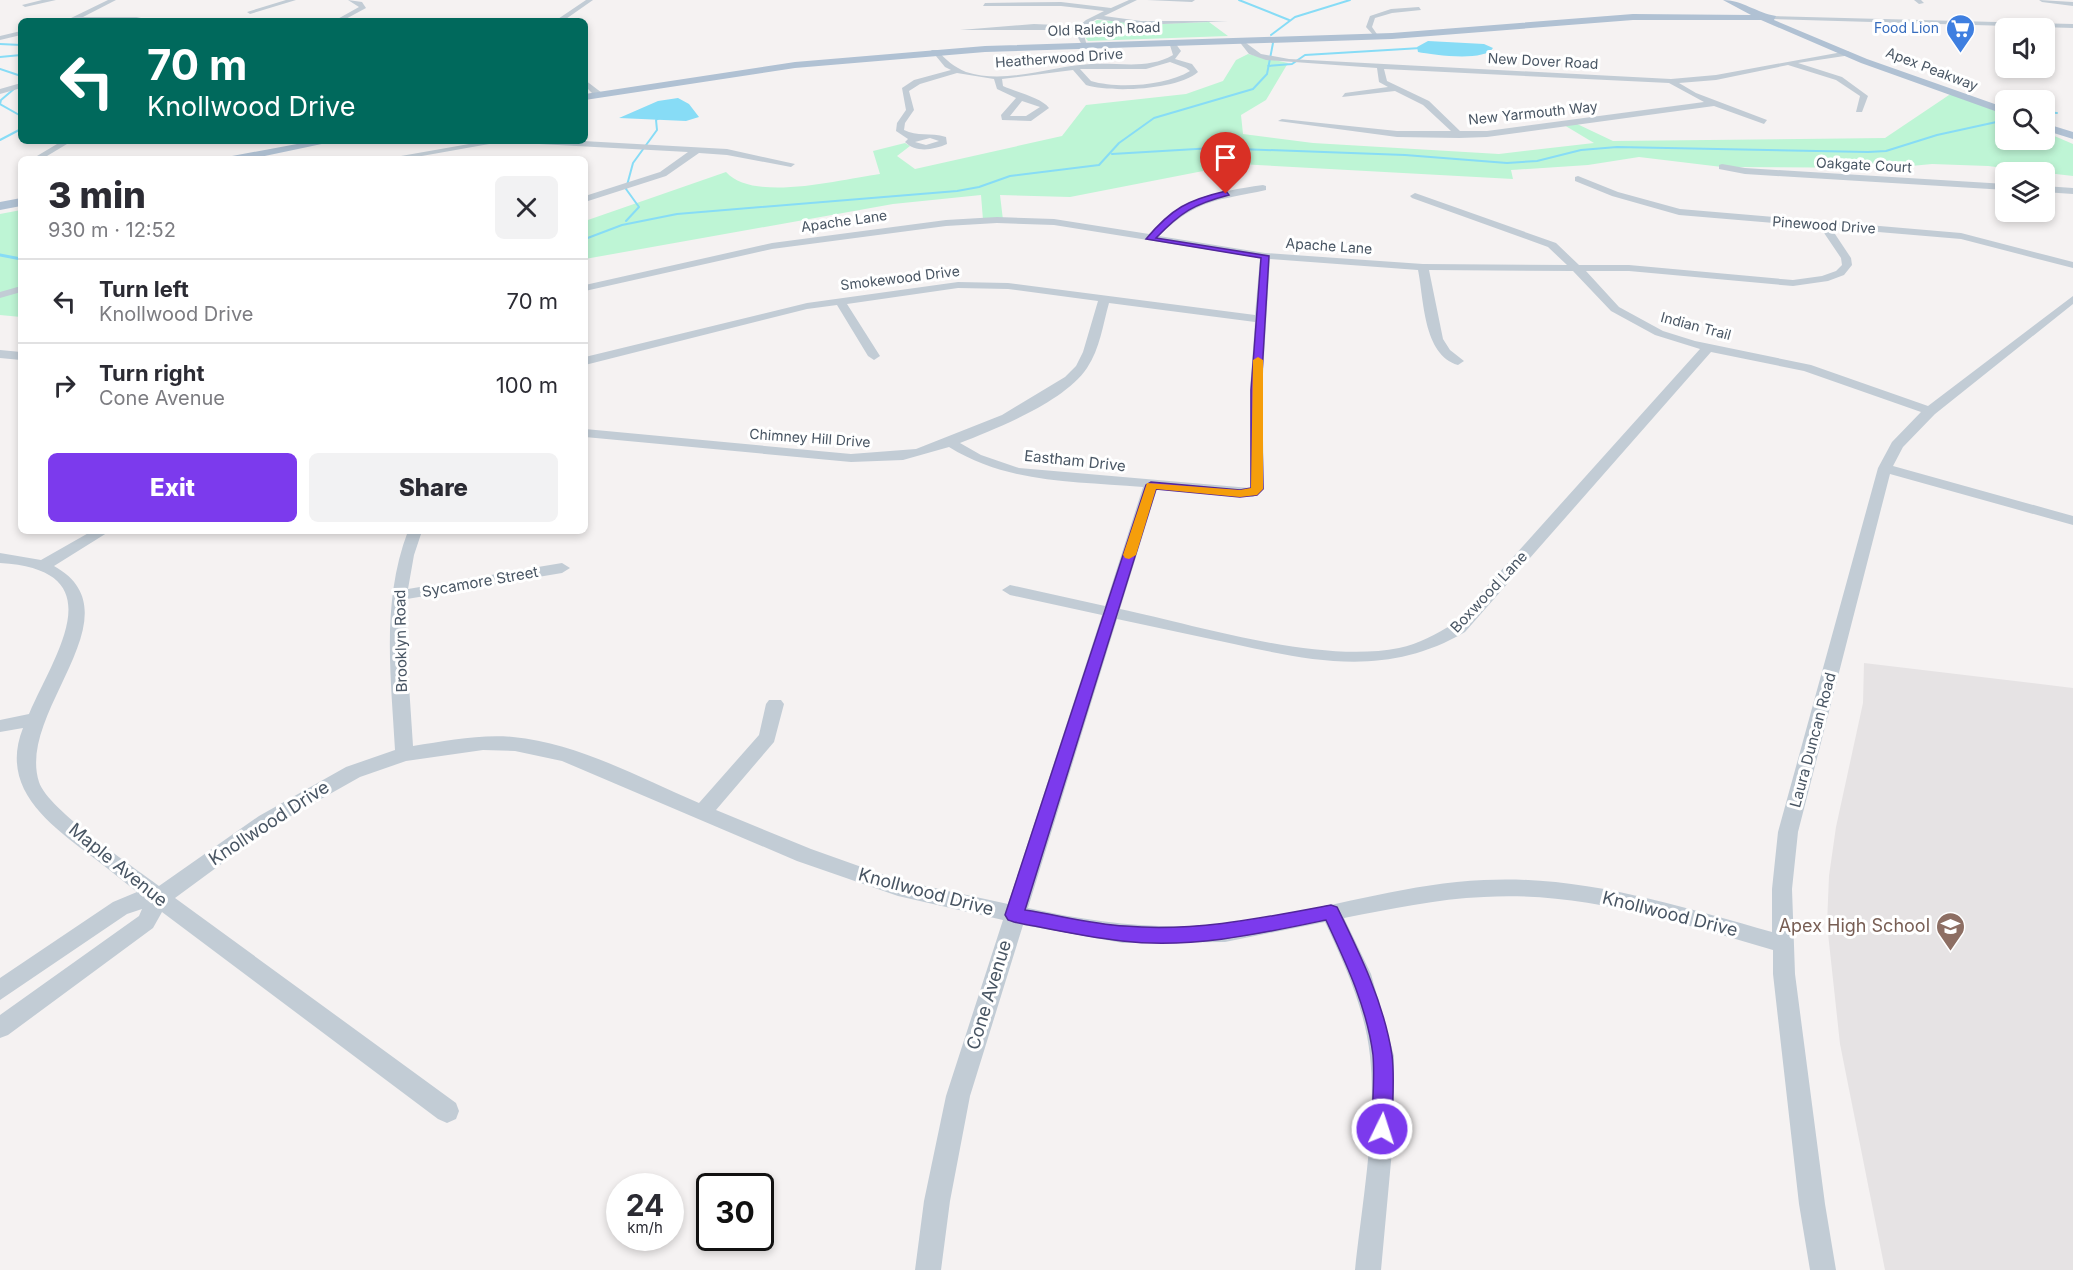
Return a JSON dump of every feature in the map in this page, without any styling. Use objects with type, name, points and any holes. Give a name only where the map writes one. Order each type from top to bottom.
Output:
[{"type":"main road","name":"Apex Peakway","points":[[1727,0],[1762,18],[1848,53],[1995,108]]},
{"type":"main road","name":"Apex Peakway","points":[[1735,0],[1848,53]]},
{"type":"main road","name":"Old Raleigh Road","points":[[588,97],[776,67],[934,52],[1377,36],[1626,18],[1773,18]]},
{"type":"main road","points":[[2055,130],[2073,136]]},
{"type":"main road","points":[[243,156],[285,145]]},
{"type":"main road","points":[[0,206],[18,203]]},
{"type":"street","points":[[25,5],[53,0]]},
{"type":"street","points":[[73,18],[113,0]]},
{"type":"street","points":[[250,12],[293,0]]},
{"type":"street","points":[[343,18],[363,8],[360,3],[351,0]]},
{"type":"street","points":[[563,18],[590,0]]},
{"type":"street","points":[[1083,45],[1079,36],[1081,28],[1095,17],[1134,0]]},
{"type":"street","points":[[1150,0],[1192,0]]},
{"type":"street","points":[[2042,0],[2073,4]]},
{"type":"street","points":[[985,5],[1070,5],[1111,10]]},
{"type":"street","points":[[1377,36],[1369,27],[1370,19],[1375,15],[1419,9]]},
{"type":"street","points":[[130,18],[138,17]]},
{"type":"street","points":[[1095,17],[1141,23],[1225,21]]},
{"type":"street","name":"Old Raleigh Road","points":[[1773,18],[2073,26]]},
{"type":"street","points":[[963,30],[1034,26],[1081,28]]},
{"type":"street","points":[[0,38],[18,34]]},
{"type":"street","name":"New Dover Road","points":[[1240,40],[1251,53],[1275,59],[1519,77],[1671,81],[1728,76],[1786,62],[1848,53]]},
{"type":"street","points":[[1170,60],[1178,54],[1173,42]]},
{"type":"street","name":"Heatherwood Drive","points":[[934,52],[945,65],[956,70],[997,77],[1036,75],[1075,68],[1141,66],[1170,60]]},
{"type":"street","points":[[1075,68],[1086,83],[1106,87],[1169,81],[1188,77],[1194,72],[1189,66],[1170,60]]},
{"type":"street","points":[[1786,62],[1829,75],[1852,85],[1864,96],[1859,110]]},
{"type":"street","points":[[1380,66],[1383,82],[1426,103],[1459,135]]},
{"type":"street","points":[[912,138],[900,131],[901,123],[910,110],[905,90],[922,80],[956,70]]},
{"type":"street","points":[[997,77],[1000,87],[1021,98],[1041,103],[1045,108],[1024,121],[1005,118],[1005,115],[1012,111],[1013,104],[1021,98]]},
{"type":"street","points":[[1671,81],[1693,95],[1764,122]]},
{"type":"street","points":[[588,85],[599,95]]},
{"type":"street","points":[[0,92],[18,86]]},
{"type":"street","points":[[1345,95],[1393,88]]},
{"type":"street","name":"New Yarmouth Way","points":[[1282,121],[1378,133],[1459,135],[1529,130],[1715,103]]},
{"type":"street","points":[[41,156],[63,144]]},
{"type":"street","points":[[423,144],[429,151]]},
{"type":"street","points":[[403,156],[480,144]]},
{"type":"street","points":[[588,144],[697,150],[756,156],[791,164]]},
{"type":"street","points":[[588,198],[663,174],[697,150]]},
{"type":"street","name":"Oakgate Court","points":[[1722,167],[1755,172],[1995,186]]},
{"type":"street","name":"Pinewood Drive","points":[[1578,179],[1625,198],[1679,212],[1961,236],[2073,265]]},
{"type":"street","points":[[1150,239],[1175,214],[1196,201],[1263,188]]},
{"type":"street","points":[[2055,190],[2073,191]]},
{"type":"street","name":"Indian Trail","points":[[1415,196],[1432,204],[1538,238],[1557,249],[1578,268],[1615,309],[1668,337],[1806,369],[1930,411]]},
{"type":"street","name":"Apache Lane","points":[[588,287],[772,246],[946,223],[997,220],[1041,221],[1265,256],[1423,267],[1665,269],[1774,282],[1811,281],[1840,273],[1846,265],[1846,258],[1823,224]]},
{"type":"street","name":"Eastham Drive","points":[[950,442],[976,458],[1017,472],[1253,493],[1257,489],[1256,390],[1265,256]]},
{"type":"street","points":[[1423,267],[1437,339],[1445,352],[1458,361]]},
{"type":"street","name":"Smokewood Drive","points":[[588,360],[784,311],[839,300],[928,287],[971,284],[1008,286],[1260,319]]},
{"type":"street","points":[[0,296],[18,290]]},
{"type":"street","name":"Chimney Hill Drive","points":[[588,433],[851,458],[897,456],[950,442],[1047,397],[1074,376],[1089,351],[1105,298]]},
{"type":"street","name":"Laura Duncan Road","points":[[1823,1270],[1812,1204],[1782,944],[1782,889],[1788,832],[1885,468],[1897,445],[1930,411],[2073,299]]},
{"type":"street","points":[[839,300],[874,356]]},
{"type":"street","name":"Boxwood Lane","points":[[1010,590],[1330,657],[1364,659],[1392,656],[1432,644],[1459,628],[1708,347]]},
{"type":"street","points":[[0,354],[18,356]]},
{"type":"street","points":[[1885,468],[2073,521]]},
{"type":"street","name":"Cone Avenue","points":[[928,1270],[937,1201],[958,1096],[1151,485]]},
{"type":"street","points":[[0,558],[44,565],[98,534]]},
{"type":"street","name":"Brooklyn Road","points":[[404,754],[398,596],[405,554],[415,534]]},
{"type":"street","name":"Maple Avenue","points":[[44,565],[69,586],[76,598],[78,612],[76,627],[66,652],[32,720],[24,753],[24,771],[39,800],[159,898],[447,1111]]},
{"type":"street","name":"Sycamore Street","points":[[398,596],[562,567]]},
{"type":"street","points":[[703,812],[768,737],[775,704]]},
{"type":"street","points":[[0,726],[32,720]]},
{"type":"street","name":"Knollwood Drive","points":[[0,1028],[146,922],[159,898],[293,804],[353,772],[404,754],[483,743],[540,748],[566,755],[854,873],[898,888],[1014,915],[1124,934],[1225,933],[1430,893],[1485,888],[1541,888],[1635,902],[1782,944]]},
{"type":"street","name":"Knollwood Drive","points":[[0,990],[120,908],[136,901],[159,898]]},
{"type":"street","points":[[1331,912],[1360,974],[1372,1011],[1382,1056],[1384,1107],[1368,1270]]},
{"type":"shaded area","name":"Apex High School","points":[[1864,663],[2073,688],[2073,1270],[1885,1270],[1840,1044],[1827,924],[1829,876],[1836,827],[1863,703]]},
{"type":"green space","points":[[1097,20],[1154,24],[1209,22],[1228,36],[1088,41],[1084,36],[1086,27]]},
{"type":"green space","points":[[1248,54],[1288,63],[1266,100],[1241,115],[1243,134],[1313,143],[1499,154],[1594,143],[1564,125],[1575,123],[1613,141],[1885,138],[1952,93],[1995,111],[1995,150],[2055,150],[2055,136],[2073,144],[2073,176],[2055,174],[2055,162],[1995,162],[1995,167],[1932,164],[1890,168],[1722,167],[1639,157],[1588,165],[1511,170],[1513,179],[1239,164],[1070,197],[1000,195],[1003,220],[983,220],[981,195],[893,204],[588,258],[588,220],[726,172],[739,181],[756,186],[777,188],[822,184],[880,174],[873,151],[905,143],[910,146],[897,156],[915,169],[1062,136],[1086,105],[1186,94],[1223,81],[1236,60]]},
{"type":"green space","points":[[18,211],[18,317],[0,315],[0,214]]},
{"type":"water","points":[[1428,41],[1484,44],[1493,48],[1480,55],[1470,56],[1446,56],[1418,52],[1417,47]]},
{"type":"water","points":[[678,98],[689,104],[699,117],[686,121],[619,118],[658,101]]},
{"type":"waterway","points":[[1239,0],[1289,20]]},
{"type":"waterway","points":[[1271,35],[1295,17],[1350,0]]},
{"type":"waterway","points":[[1269,66],[1273,43]]},
{"type":"waterway","points":[[0,44],[18,45]]},
{"type":"waterway","points":[[1269,66],[1292,64],[1305,55],[1421,48]]},
{"type":"waterway","points":[[0,57],[18,55]]},
{"type":"waterway","points":[[588,238],[622,225],[677,214],[957,191],[979,187],[1010,176],[1099,165],[1119,143],[1154,118],[1253,89],[1267,74],[1269,66]]},
{"type":"waterway","points":[[0,69],[18,75]]},
{"type":"waterway","points":[[18,86],[1,100],[0,104],[18,114]]},
{"type":"waterway","points":[[626,221],[639,207],[626,189],[633,163],[657,130],[656,120],[661,117]]},
{"type":"waterway","points":[[1112,154],[1213,148],[1405,155],[1507,163],[1537,161],[1581,150],[1617,147],[1868,152],[1886,151],[1937,135],[1995,122]]},
{"type":"waterway","points":[[0,140],[18,131]]},
{"type":"waterway","points":[[0,255],[18,258]]},
{"type":"slow traffic","points":[[1129,555],[1151,485],[1240,493],[1253,493],[1257,489],[1258,360]]},
{"type":"place","name":"Food Lion","points":[[1960,54]]},
{"type":"place","name":"Apex High School","points":[[1951,952]]},
{"type":"route","points":[[1226,194],[1196,201],[1175,214],[1150,239],[1265,256],[1256,390],[1257,489],[1253,493],[1240,493],[1151,485],[1014,915],[1124,934],[1176,935],[1225,933],[1331,912],[1360,974],[1372,1011],[1382,1056],[1384,1096],[1382,1129]]}]
